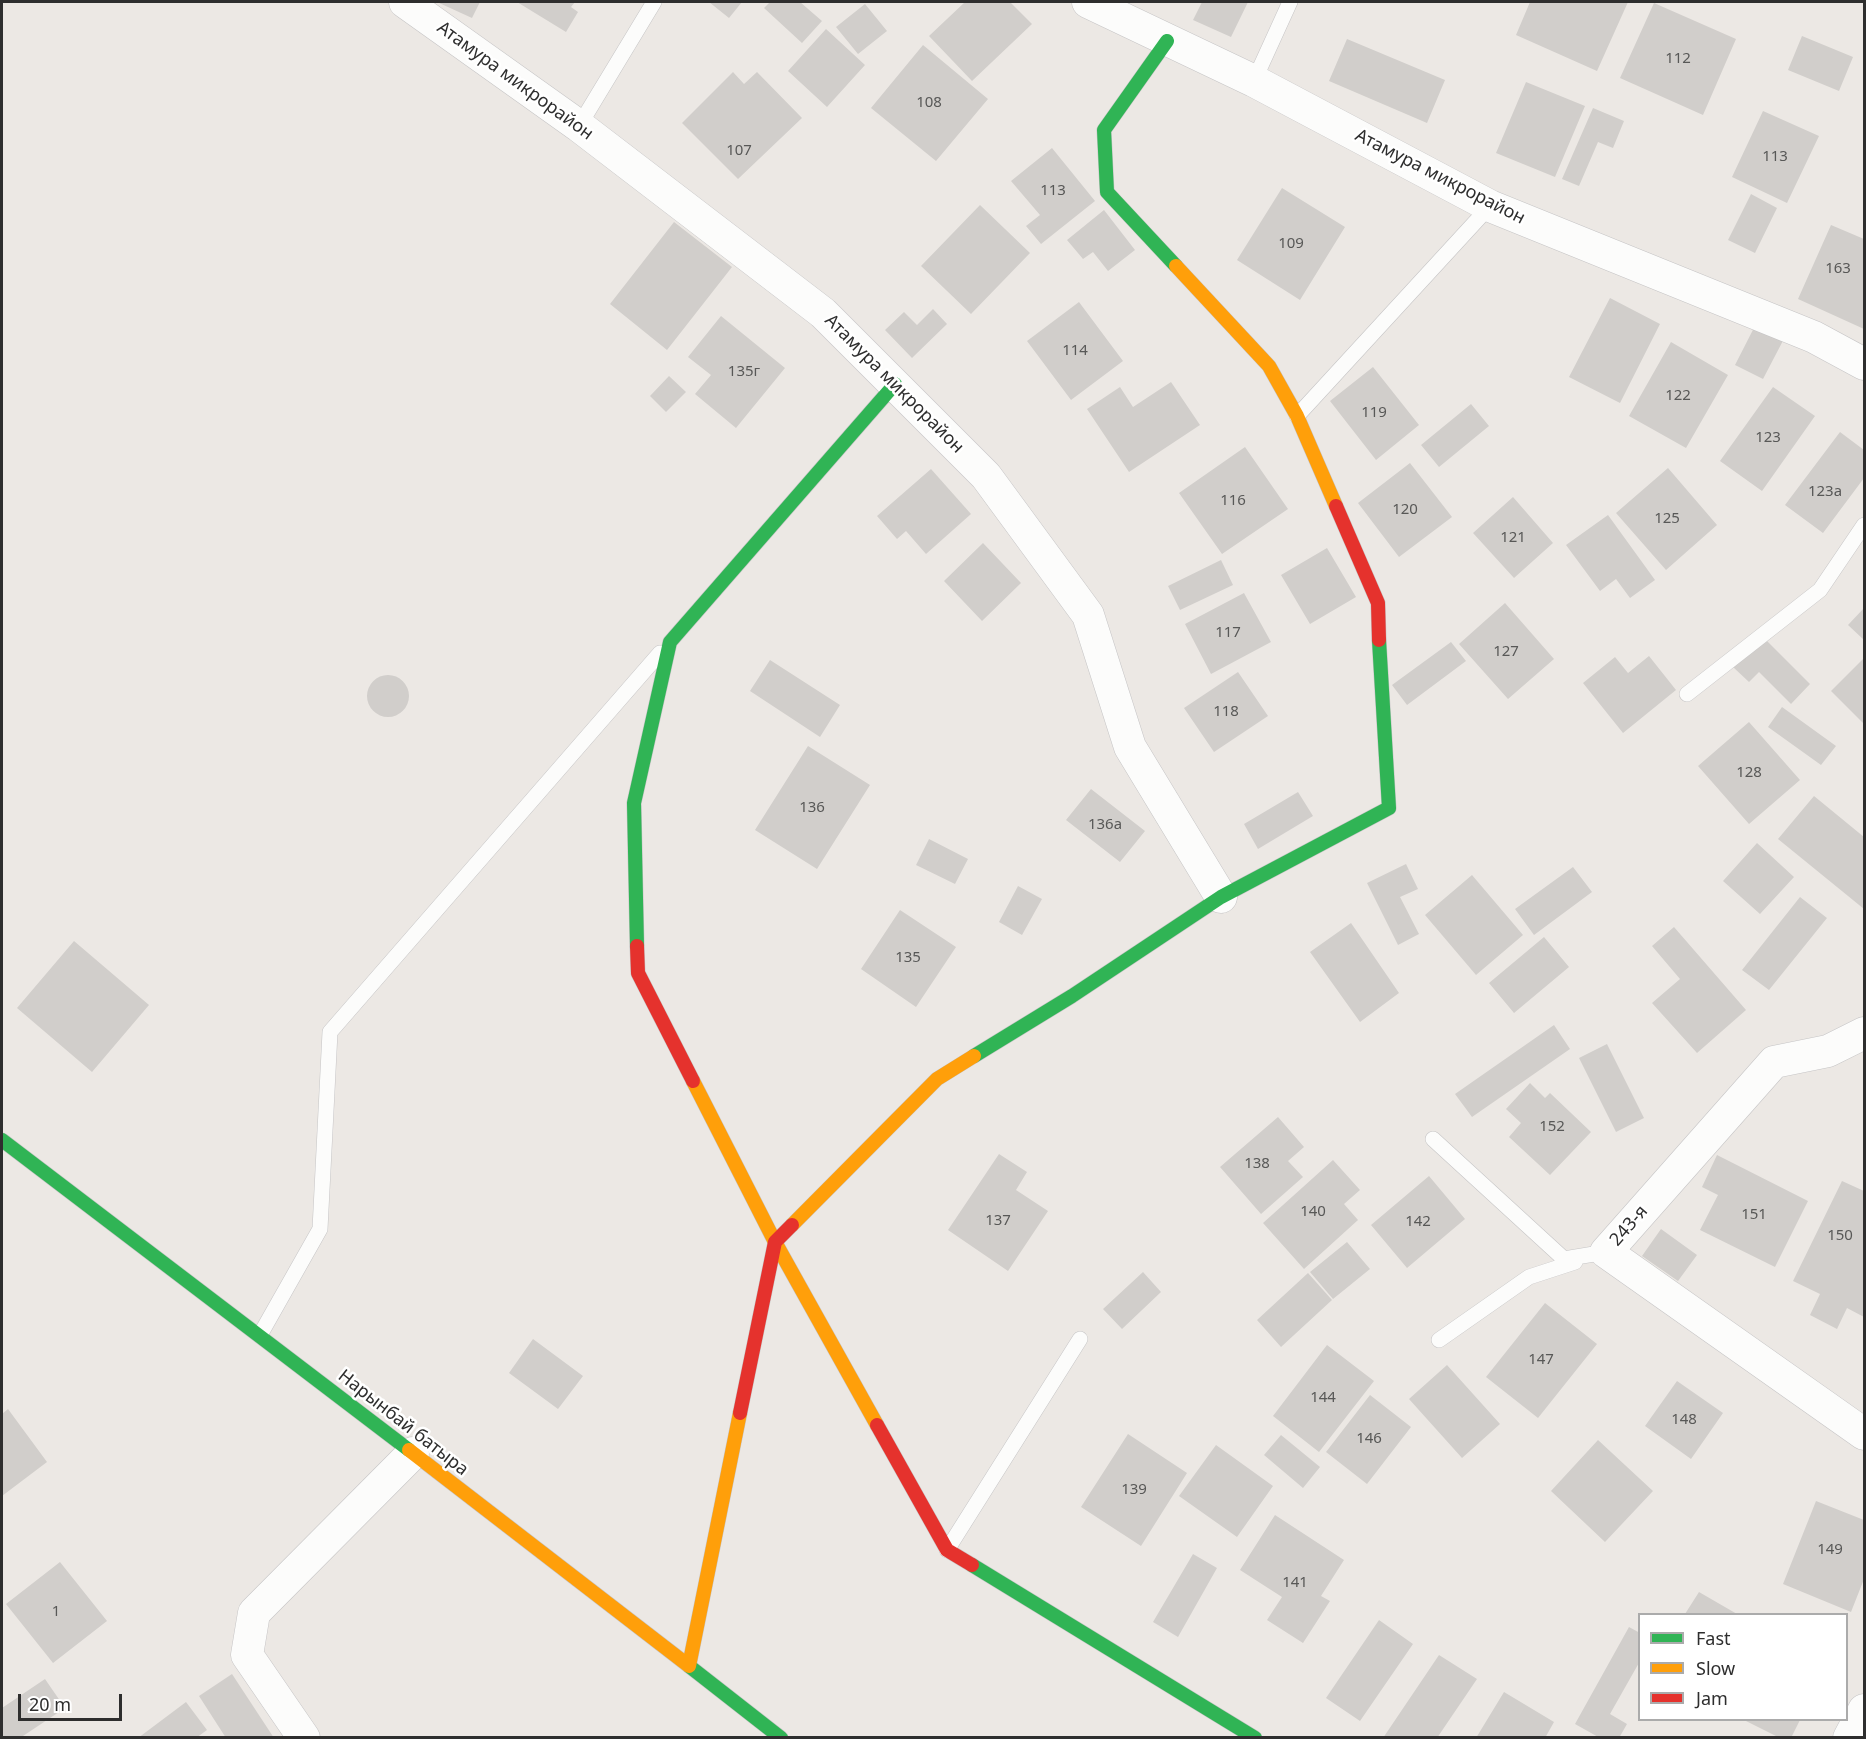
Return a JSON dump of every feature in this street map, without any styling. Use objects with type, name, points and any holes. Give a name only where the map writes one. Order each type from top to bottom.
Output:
[{"type":"street","name":"Атамура микрорайон","points":[[408,2],[579,126],[823,314],[986,476],[1088,615],[1130,747],[1221,897]]},
{"type":"street","name":"Атамура микрорайон","points":[[1088,2],[1254,81],[1490,206],[1814,337],[1864,364]]},
{"type":"street","points":[[689,1666],[775,1242],[937,1079],[1072,996],[1221,897],[1389,808],[1379,666],[1378,603],[1297,416],[1269,366],[1107,192],[1104,130],[1167,41]]},
{"type":"street","points":[[895,384],[670,642],[633,803],[638,973],[775,1242],[947,1550],[1255,1737]]},
{"type":"street","name":"243-я","points":[[1864,1034],[1827,1051],[1774,1062],[1606,1252],[1864,1434]]},
{"type":"street","name":"Нарынбай батыра","points":[[6,1152],[260,1335],[781,1737]]},
{"type":"street","points":[[304,1737],[247,1655],[254,1613],[413,1453]]},
{"type":"street","points":[[1849,1737],[1864,1710]]},
{"type":"lane","points":[[579,126],[654,2]]},
{"type":"lane","points":[[1254,81],[1290,2]]},
{"type":"lane","points":[[1297,416],[1490,206]]},
{"type":"lane","points":[[1687,694],[1820,590],[1864,525]]},
{"type":"lane","points":[[260,1335],[320,1229],[330,1032],[670,642]]},
{"type":"lane","points":[[1433,1139],[1564,1259],[1606,1252]]},
{"type":"lane","points":[[1439,1340],[1529,1277],[1606,1252]]},
{"type":"lane","points":[[947,1550],[1080,1339]]},
{"type":"building","points":[[437,2],[480,2],[472,18]]},
{"type":"building","points":[[517,2],[575,2],[571,7],[578,12],[566,32]]},
{"type":"building","points":[[709,2],[742,2],[729,18]]},
{"type":"building","points":[[770,2],[800,2],[822,21],[802,43],[764,8]]},
{"type":"building","points":[[965,2],[1010,2],[1032,24],[972,81],[929,36]]},
{"type":"building","points":[[1202,2],[1248,2],[1231,37],[1193,20]]},
{"type":"building","points":[[1530,2],[1628,2],[1597,71],[1516,35]]},
{"type":"building","points":[[1654,3],[1736,39],[1703,115],[1620,78]]},
{"type":"building","points":[[865,4],[887,31],[858,54],[836,27]]},
{"type":"building","points":[[826,29],[865,65],[827,107],[788,71]]},
{"type":"building","points":[[1802,36],[1853,57],[1839,91],[1788,70]]},
{"type":"building","points":[[1347,39],[1445,80],[1427,123],[1329,81]]},
{"type":"building","points":[[923,45],[988,99],[936,161],[871,108]]},
{"type":"building","points":[[733,72],[744,84],[757,72],[802,118],[738,179],[682,123]]},
{"type":"building","points":[[1526,82],[1585,106],[1555,177],[1496,153]]},
{"type":"building","points":[[1593,108],[1624,121],[1613,148],[1598,142],[1579,186],[1562,179]]},
{"type":"building","points":[[1763,111],[1819,136],[1787,203],[1732,177]]},
{"type":"building","points":[[1052,148],[1095,201],[1041,244],[1026,226],[1040,215],[1011,181]]},
{"type":"building","points":[[1282,188],[1345,227],[1300,300],[1237,260]]},
{"type":"building","points":[[1751,194],[1777,208],[1755,253],[1728,240]]},
{"type":"building","points":[[980,205],[1030,253],[971,314],[921,266]]},
{"type":"building","points":[[1104,210],[1135,250],[1108,271],[1093,252],[1083,259],[1067,240]]},
{"type":"building","points":[[674,222],[732,267],[667,350],[610,304]]},
{"type":"building","points":[[1831,225],[1864,239],[1864,329],[1798,299]]},
{"type":"building","points":[[1610,298],[1660,324],[1620,403],[1569,377]]},
{"type":"building","points":[[1079,302],[1123,361],[1071,400],[1027,341]]},
{"type":"building","points":[[933,309],[947,324],[912,358],[885,330],[904,312],[917,325]]},
{"type":"building","points":[[721,316],[785,368],[736,428],[695,394],[711,375],[688,357]]},
{"type":"building","points":[[1759,318],[1787,333],[1763,379],[1735,365]]},
{"type":"building","points":[[1671,342],[1728,375],[1686,448],[1629,416]]},
{"type":"building","points":[[1373,367],[1419,425],[1376,460],[1330,401]]},
{"type":"building","points":[[669,376],[686,392],[666,412],[650,396]]},
{"type":"building","points":[[1171,382],[1200,425],[1129,472],[1087,409],[1120,387],[1133,407]]},
{"type":"building","points":[[1773,387],[1815,416],[1762,491],[1720,461]]},
{"type":"building","points":[[1471,404],[1489,426],[1439,467],[1421,445]]},
{"type":"building","points":[[1840,432],[1864,450],[1864,478],[1823,533],[1785,505]]},
{"type":"building","points":[[1245,447],[1288,509],[1222,554],[1179,493]]},
{"type":"building","points":[[1410,463],[1452,517],[1399,557],[1358,503]]},
{"type":"building","points":[[1668,468],[1717,525],[1666,570],[1616,513]]},
{"type":"building","points":[[931,469],[971,514],[926,554],[906,531],[897,539],[877,516]]},
{"type":"building","points":[[1513,497],[1553,543],[1514,578],[1473,533]]},
{"type":"building","points":[[1608,515],[1655,580],[1630,598],[1616,579],[1600,591],[1566,545]]},
{"type":"building","points":[[983,543],[1021,583],[982,621],[944,581]]},
{"type":"building","points":[[1327,548],[1356,597],[1310,624],[1281,575]]},
{"type":"building","points":[[1221,560],[1233,585],[1180,610],[1168,586]]},
{"type":"building","points":[[1244,593],[1271,642],[1211,674],[1185,624]]},
{"type":"building","points":[[1505,603],[1554,659],[1508,699],[1459,644]]},
{"type":"building","points":[[1864,608],[1864,640],[1848,625]]},
{"type":"building","points":[[1763,637],[1810,684],[1791,704],[1759,672],[1749,682],[1733,667]]},
{"type":"building","points":[[1451,642],[1466,661],[1407,705],[1392,685]]},
{"type":"building","points":[[1649,656],[1676,690],[1623,733],[1583,683],[1615,657],[1628,673]]},
{"type":"building","points":[[1864,658],[1864,724],[1831,691]]},
{"type":"building","points":[[770,660],[840,705],[820,737],[750,691]]},
{"type":"building","points":[[1238,672],[1268,716],[1214,752],[1184,708]]},
{"type":"building","points":[[388,675],[396,676],[403,681],[408,688],[408,704],[403,711],[396,716],[388,717],[380,716],[373,711],[368,704],[367,696],[368,688],[373,681],[380,676]]},
{"type":"building","points":[[1782,707],[1836,746],[1821,765],[1768,727]]},
{"type":"building","points":[[1749,722],[1800,780],[1749,824],[1698,766]]},
{"type":"building","points":[[808,746],[870,785],[817,869],[755,830]]},
{"type":"building","points":[[1091,789],[1145,831],[1120,862],[1066,820]]},
{"type":"building","points":[[1298,792],[1313,816],[1258,849],[1244,824]]},
{"type":"building","points":[[1814,796],[1864,837],[1864,909],[1778,839]]},
{"type":"building","points":[[929,839],[968,859],[955,884],[916,865]]},
{"type":"building","points":[[1757,843],[1794,877],[1760,914],[1723,881]]},
{"type":"building","points":[[1406,864],[1418,889],[1400,897],[1419,934],[1398,945],[1367,883]]},
{"type":"building","points":[[1573,867],[1592,892],[1534,935],[1515,909]]},
{"type":"building","points":[[1472,875],[1523,935],[1476,975],[1425,915]]},
{"type":"building","points":[[1018,886],[1042,899],[1022,935],[999,922]]},
{"type":"building","points":[[1800,897],[1827,918],[1769,990],[1742,970]]},
{"type":"building","points":[[900,910],[956,947],[916,1007],[861,969]]},
{"type":"building","points":[[1351,923],[1399,993],[1360,1022],[1310,952]]},
{"type":"building","points":[[1674,927],[1746,1010],[1697,1053],[1652,1003],[1680,979],[1652,946]]},
{"type":"building","points":[[1544,937],[1569,967],[1514,1013],[1489,983]]},
{"type":"building","points":[[74,941],[149,1005],[92,1072],[17,1008]]},
{"type":"building","points":[[1554,1025],[1570,1049],[1472,1117],[1455,1094]]},
{"type":"building","points":[[1607,1044],[1644,1118],[1616,1132],[1579,1058]]},
{"type":"building","points":[[1530,1083],[1545,1098],[1550,1093],[1591,1132],[1550,1175],[1509,1137],[1521,1123],[1506,1109]]},
{"type":"building","points":[[1278,1117],[1304,1147],[1288,1161],[1303,1177],[1261,1214],[1220,1167]]},
{"type":"building","points":[[999,1154],[1027,1172],[1016,1190],[1048,1211],[1008,1271],[948,1230]]},
{"type":"building","points":[[1717,1155],[1808,1201],[1775,1267],[1700,1230],[1718,1195],[1702,1187]]},
{"type":"building","points":[[1333,1160],[1360,1190],[1344,1204],[1358,1220],[1304,1269],[1263,1223]]},
{"type":"building","points":[[1429,1176],[1465,1219],[1407,1268],[1371,1225]]},
{"type":"building","points":[[1842,1181],[1864,1191],[1864,1317],[1847,1308],[1837,1329],[1810,1315],[1820,1294],[1793,1281]]},
{"type":"building","points":[[1661,1229],[1697,1255],[1678,1281],[1642,1256]]},
{"type":"building","points":[[1347,1242],[1370,1269],[1333,1299],[1310,1272]]},
{"type":"building","points":[[1143,1272],[1161,1292],[1122,1329],[1103,1309]]},
{"type":"building","points":[[1308,1273],[1332,1300],[1281,1347],[1257,1320]]},
{"type":"building","points":[[1545,1303],[1597,1344],[1538,1418],[1486,1377]]},
{"type":"building","points":[[533,1339],[583,1376],[558,1409],[509,1373]]},
{"type":"building","points":[[1327,1345],[1374,1381],[1319,1452],[1273,1416]]},
{"type":"building","points":[[1447,1365],[1500,1424],[1462,1458],[1409,1399]]},
{"type":"building","points":[[1677,1381],[1723,1413],[1691,1459],[1645,1426]]},
{"type":"building","points":[[1370,1395],[1411,1427],[1367,1484],[1326,1452]]},
{"type":"building","points":[[8,1409],[47,1462],[2,1496],[2,1414]]},
{"type":"building","points":[[1128,1434],[1187,1473],[1141,1546],[1081,1507]]},
{"type":"building","points":[[1281,1435],[1320,1467],[1303,1488],[1264,1455]]},
{"type":"building","points":[[1598,1440],[1653,1491],[1605,1542],[1551,1491]]},
{"type":"building","points":[[1216,1445],[1273,1486],[1237,1537],[1179,1496]]},
{"type":"building","points":[[1816,1501],[1864,1520],[1864,1579],[1851,1612],[1783,1584]]},
{"type":"building","points":[[1275,1515],[1344,1560],[1321,1596],[1330,1601],[1303,1643],[1267,1620],[1282,1597],[1240,1570]]},
{"type":"building","points":[[1193,1554],[1217,1568],[1178,1637],[1153,1622]]},
{"type":"building","points":[[60,1562],[107,1621],[53,1663],[6,1604]]},
{"type":"building","points":[[1699,1592],[1735,1613],[1686,1613]]},
{"type":"building","points":[[1379,1620],[1413,1644],[1360,1721],[1326,1698]]},
{"type":"building","points":[[1629,1627],[1638,1632],[1638,1665],[1610,1714],[1627,1724],[1619,1738],[1600,1738],[1575,1724]]},
{"type":"building","points":[[1439,1655],[1477,1679],[1437,1738],[1383,1738]]},
{"type":"building","points":[[232,1674],[274,1738],[226,1738],[199,1696]]},
{"type":"building","points":[[45,1679],[65,1708],[20,1738],[2,1738],[2,1708]]},
{"type":"building","points":[[1504,1692],[1554,1722],[1545,1738],[1476,1738]]},
{"type":"building","points":[[186,1702],[207,1730],[196,1738],[138,1738]]},
{"type":"building","points":[[1746,1721],[1800,1721],[1791,1738],[1780,1738]]},
{"type":"traffic: fast","points":[[1167,41],[1104,130],[1107,192],[1176,266]]},
{"type":"traffic: fast","points":[[637,946],[634,803],[670,642],[895,384]]},
{"type":"traffic: fast","points":[[974,1056],[1072,996],[1221,897],[1389,808],[1379,640]]},
{"type":"traffic: fast","points":[[2,1140],[409,1450]]},
{"type":"traffic: fast","points":[[972,1565],[1255,1738]]},
{"type":"traffic: fast","points":[[689,1666],[781,1738]]},
{"type":"traffic: slow","points":[[1176,266],[1269,366],[1297,416],[1336,506]]},
{"type":"traffic: slow","points":[[792,1225],[937,1079],[974,1056]]},
{"type":"traffic: slow","points":[[693,1081],[775,1242],[877,1425]]},
{"type":"traffic: slow","points":[[689,1666],[740,1413]]},
{"type":"traffic: slow","points":[[409,1450],[689,1666]]},
{"type":"traffic: jam","points":[[1336,506],[1378,603],[1379,640]]},
{"type":"traffic: jam","points":[[637,946],[638,973],[693,1081]]},
{"type":"traffic: jam","points":[[740,1413],[775,1242],[792,1225]]},
{"type":"traffic: jam","points":[[877,1425],[947,1550],[972,1565]]}]
